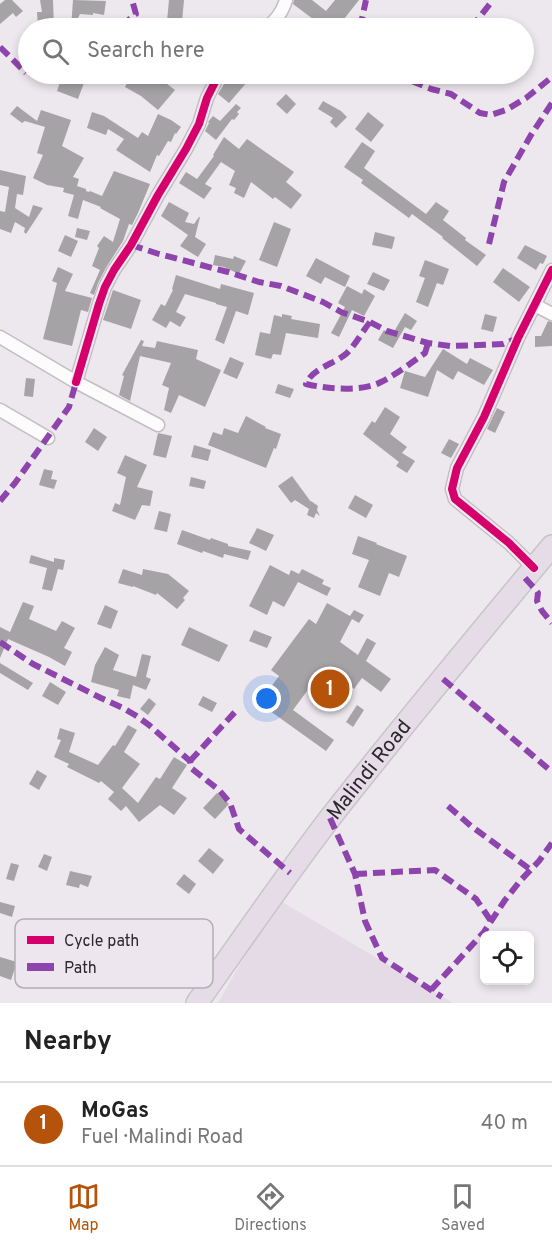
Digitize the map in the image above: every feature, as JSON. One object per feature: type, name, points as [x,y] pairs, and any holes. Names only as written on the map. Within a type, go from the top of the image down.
[{"type":"highway","name":"Malindi Road","points":[[213,980],[330,818],[552,546]]},
{"type":"highway","name":"Malindi Road","points":[[197,1003],[207,988]]},
{"type":"street","points":[[277,18],[286,0]]},
{"type":"street","points":[[76,382],[105,287],[186,149],[199,124],[214,84]]},
{"type":"street","points":[[534,568],[509,543],[454,499],[452,489],[457,468],[484,417],[518,338],[552,270]]},
{"type":"street","points":[[535,305],[552,314]]},
{"type":"street","points":[[0,337],[76,382],[158,425]]},
{"type":"street","points":[[0,410],[48,438]]},
{"type":"shaded area","points":[[277,899],[453,1003],[218,1003]]},
{"type":"building","points":[[5,0],[12,0],[23,11],[16,17],[13,13],[0,24],[0,4]]},
{"type":"building","points":[[40,0],[53,0],[54,18],[37,18],[37,12],[42,12]]},
{"type":"building","points":[[73,0],[106,1],[104,15],[80,14],[78,18],[72,18]]},
{"type":"building","points":[[169,0],[184,0],[182,18],[167,18]]},
{"type":"building","points":[[294,0],[312,0],[326,11],[335,0],[359,0],[345,18],[312,18],[293,4]]},
{"type":"building","points":[[59,84],[84,84],[78,99],[57,91]]},
{"type":"building","points":[[127,84],[167,84],[175,90],[158,110],[125,87]]},
{"type":"building","points":[[224,84],[245,84],[229,103],[218,94]]},
{"type":"building","points":[[286,94],[296,104],[287,114],[276,104]]},
{"type":"building","points":[[323,101],[347,117],[336,128],[330,122],[333,118],[318,109]]},
{"type":"building","points":[[236,104],[241,108],[237,112],[239,114],[234,120],[232,119],[216,140],[205,131],[208,122],[213,116],[220,121]]},
{"type":"building","points":[[17,106],[37,121],[41,110],[71,120],[62,146],[84,158],[73,177],[79,179],[77,186],[102,196],[114,171],[150,184],[132,225],[129,224],[123,241],[107,266],[94,295],[90,293],[100,270],[92,266],[99,248],[97,246],[104,236],[113,242],[120,219],[101,207],[83,200],[78,219],[68,216],[74,195],[63,192],[64,188],[47,185],[33,178],[43,155],[37,153],[45,127],[25,121],[22,123],[10,114]]},
{"type":"building","points":[[92,112],[104,116],[138,138],[142,132],[148,136],[158,114],[181,127],[171,142],[168,141],[159,156],[157,155],[150,172],[116,150],[124,139],[108,129],[106,135],[87,128]]},
{"type":"building","points":[[368,112],[384,125],[371,142],[355,129]]},
{"type":"building","points":[[224,137],[239,149],[247,139],[294,172],[286,182],[302,195],[291,209],[251,182],[244,198],[234,193],[236,188],[229,185],[235,171],[221,162],[205,184],[212,188],[204,199],[179,183],[186,172],[197,179],[214,156]]},
{"type":"building","points":[[362,142],[375,151],[364,168],[426,214],[436,202],[449,211],[443,220],[486,255],[477,266],[443,237],[412,214],[409,218],[361,183],[363,180],[344,167]]},
{"type":"building","points":[[0,170],[26,176],[23,195],[17,194],[15,208],[29,217],[33,205],[43,208],[26,234],[25,228],[15,222],[11,233],[0,229],[0,211],[5,212],[9,187],[0,185]]},
{"type":"building","points":[[169,202],[189,213],[185,222],[194,224],[200,217],[195,237],[206,244],[198,257],[180,246],[188,235],[161,216]]},
{"type":"building","points":[[274,222],[291,229],[277,267],[259,260]]},
{"type":"building","points":[[77,228],[90,231],[87,240],[75,237]]},
{"type":"building","points":[[375,232],[395,237],[392,249],[372,245]]},
{"type":"building","points":[[65,235],[78,241],[71,257],[58,251]]},
{"type":"building","points":[[525,245],[547,256],[536,270],[517,258]]},
{"type":"building","points":[[215,255],[233,259],[234,256],[246,261],[239,274],[213,265]]},
{"type":"building","points":[[316,258],[350,276],[345,287],[325,277],[321,284],[306,276]]},
{"type":"building","points":[[425,260],[449,269],[443,285],[437,283],[428,307],[416,302],[425,278],[419,276]]},
{"type":"building","points":[[58,267],[73,274],[65,291],[92,298],[88,312],[81,310],[72,346],[43,339],[57,283],[52,281]]},
{"type":"building","points":[[503,268],[530,287],[519,302],[493,282]]},
{"type":"building","points":[[373,272],[390,280],[384,291],[367,284]]},
{"type":"building","points":[[176,275],[220,289],[221,284],[254,293],[248,315],[236,311],[224,344],[215,340],[227,307],[216,303],[185,294],[176,312],[186,317],[180,327],[170,321],[166,328],[152,320],[161,304],[165,306],[173,290]]},
{"type":"building","points":[[347,286],[362,294],[364,289],[375,296],[364,316],[352,310],[339,337],[331,333],[345,307],[338,303]]},
{"type":"building","points":[[113,290],[141,300],[131,329],[103,320]]},
{"type":"building","points":[[405,313],[417,321],[411,330],[405,327],[393,348],[378,340],[384,330],[392,335]]},
{"type":"building","points":[[282,314],[292,316],[291,319],[320,324],[318,338],[286,333],[281,355],[273,354],[271,359],[255,355],[260,332],[270,334],[274,315],[282,317]]},
{"type":"building","points":[[485,314],[497,317],[493,332],[481,329]]},
{"type":"building","points":[[548,321],[552,322],[552,346],[535,347],[535,336],[541,336]]},
{"type":"building","points":[[141,340],[144,341],[142,346],[155,348],[157,341],[198,350],[196,359],[221,370],[205,407],[179,395],[171,413],[164,410],[169,388],[162,385],[171,363],[140,356],[130,401],[119,395],[124,376],[122,375]]},
{"type":"building","points":[[443,349],[467,364],[470,358],[493,370],[484,385],[458,371],[453,380],[437,370],[428,397],[400,388],[405,371],[425,377]]},
{"type":"building","points":[[230,357],[244,363],[237,379],[223,373]]},
{"type":"building","points":[[26,378],[35,379],[33,397],[24,396]]},
{"type":"building","points":[[278,384],[294,389],[290,398],[275,393]]},
{"type":"building","points":[[385,407],[400,417],[390,434],[407,447],[402,453],[415,461],[407,473],[396,466],[399,462],[363,434],[372,421],[375,423]]},
{"type":"building","points":[[497,408],[505,412],[495,433],[487,429]]},
{"type":"building","points":[[246,416],[265,428],[281,434],[266,468],[208,445],[213,432],[222,435],[224,428],[238,433]]},
{"type":"building","points":[[94,428],[107,437],[98,451],[85,442]]},
{"type":"building","points":[[158,433],[172,436],[166,458],[153,455]]},
{"type":"building","points":[[449,439],[459,444],[451,458],[441,453]]},
{"type":"building","points":[[194,445],[211,450],[208,461],[191,457]]},
{"type":"building","points":[[125,455],[147,465],[137,487],[153,491],[150,506],[142,505],[135,520],[112,511],[115,503],[120,505],[126,477],[117,473]]},
{"type":"building","points":[[44,469],[53,471],[51,479],[57,480],[54,489],[39,485]]},
{"type":"building","points":[[292,476],[311,502],[318,506],[320,516],[316,513],[314,518],[307,515],[309,509],[295,500],[291,503],[278,486]]},
{"type":"building","points":[[191,477],[206,481],[204,489],[189,486]]},
{"type":"building","points":[[355,495],[373,505],[366,518],[348,508]]},
{"type":"building","points":[[159,511],[171,514],[167,532],[154,529]]},
{"type":"building","points":[[257,528],[274,535],[266,551],[249,543]]},
{"type":"building","points":[[182,530],[210,540],[211,538],[228,544],[228,546],[251,551],[248,560],[224,554],[223,558],[177,544]]},
{"type":"building","points":[[358,536],[407,556],[399,577],[389,573],[380,596],[358,587],[369,560],[352,554]]},
{"type":"building","points":[[31,555],[54,562],[54,558],[65,560],[63,570],[58,569],[52,591],[42,589],[47,568],[29,563]]},
{"type":"building","points":[[270,565],[289,575],[291,570],[299,574],[302,569],[324,580],[322,584],[331,588],[327,596],[298,582],[284,607],[273,601],[267,615],[249,606]]},
{"type":"building","points":[[123,569],[142,575],[143,569],[168,574],[189,591],[177,609],[157,593],[156,595],[118,583]]},
{"type":"building","points":[[23,602],[34,606],[29,619],[56,631],[62,621],[75,628],[64,648],[72,652],[65,666],[8,639],[0,658],[0,627],[10,632]]},
{"type":"building","points":[[327,603],[350,616],[354,610],[364,615],[359,623],[352,619],[340,642],[358,655],[367,638],[376,643],[366,661],[391,679],[381,692],[362,678],[354,689],[324,668],[293,710],[334,740],[326,751],[259,703],[279,676],[271,670],[309,619],[316,624]]},
{"type":"building","points":[[105,605],[118,611],[111,629],[97,624]]},
{"type":"building","points":[[189,627],[228,645],[219,662],[181,645]]},
{"type":"building","points":[[254,630],[272,637],[267,648],[249,641]]},
{"type":"building","points":[[105,647],[119,655],[113,670],[136,677],[142,654],[151,656],[146,677],[151,679],[146,690],[133,685],[130,699],[117,696],[119,690],[91,682],[95,665]]},
{"type":"building","points":[[0,663],[33,683],[28,690],[0,673]]},
{"type":"building","points":[[50,682],[66,692],[58,705],[42,696]]},
{"type":"building","points":[[203,696],[217,703],[212,712],[198,705]]},
{"type":"building","points":[[149,698],[156,704],[148,715],[140,709]]},
{"type":"building","points":[[357,705],[364,710],[353,727],[346,722]]},
{"type":"building","points":[[128,725],[137,730],[124,752],[140,764],[122,788],[138,803],[156,777],[160,779],[174,757],[187,765],[172,788],[187,798],[174,815],[160,805],[139,822],[126,806],[121,811],[108,799],[114,792],[101,781],[99,783],[67,767],[69,764],[54,757],[61,740],[57,739],[60,728],[75,733],[69,752],[98,765],[113,745],[115,746]]},
{"type":"building","points":[[37,770],[47,776],[39,790],[29,784]]},
{"type":"building","points":[[217,793],[229,804],[215,819],[203,808]]},
{"type":"building","points":[[209,848],[224,860],[213,874],[198,861]]},
{"type":"building","points":[[44,854],[52,857],[47,871],[38,867]]},
{"type":"building","points":[[11,863],[19,865],[14,881],[6,879]]},
{"type":"building","points":[[70,871],[92,876],[88,887],[80,884],[79,888],[66,885]]},
{"type":"building","points":[[184,874],[196,884],[189,894],[176,884]]},
{"type":"building","points":[[0,902],[15,906],[12,917],[0,913]]},
{"type":"building","points":[[0,957],[15,961],[11,980],[0,976]]},
{"type":"marked path","points":[[131,18],[136,14],[132,0]]},
{"type":"marked path","points":[[362,18],[366,0]]},
{"type":"marked path","points":[[479,18],[493,0]]},
{"type":"marked path","points":[[0,47],[18,65]]},
{"type":"marked path","points":[[419,84],[451,94],[480,113],[491,115],[506,110],[526,98],[552,77]]},
{"type":"marked path","points":[[489,244],[504,182],[552,103]]},
{"type":"marked path","points":[[131,245],[259,282],[281,286],[387,331],[428,343],[450,346],[503,344],[518,338]]},
{"type":"marked path","points":[[370,322],[347,353],[318,370],[306,384],[344,389],[373,385],[393,376],[425,353],[428,343]]},
{"type":"marked path","points":[[0,501],[69,407],[76,382]]},
{"type":"marked path","points":[[525,578],[538,593],[537,601],[552,623]]},
{"type":"marked path","points":[[0,642],[33,664],[123,708],[149,725],[190,761],[191,768],[219,790],[230,803],[239,829],[290,873]]},
{"type":"marked path","points":[[443,679],[552,772]]},
{"type":"marked path","points":[[190,761],[235,712]]},
{"type":"marked path","points":[[448,806],[531,870]]},
{"type":"marked path","points":[[330,818],[355,874],[365,921],[382,958],[442,997]]},
{"type":"marked path","points":[[431,990],[484,932],[505,900],[552,843]]},
{"type":"marked path","points":[[355,874],[435,870],[476,899],[491,921]]},
{"type":"cycle path","points":[[76,382],[105,287],[186,149],[199,124],[214,84]]},
{"type":"cycle path","points":[[534,568],[509,543],[455,499],[452,489],[457,468],[484,417],[518,338],[552,270]]},
{"type":"place","name":"MoGas","points":[[330,689]]}]
